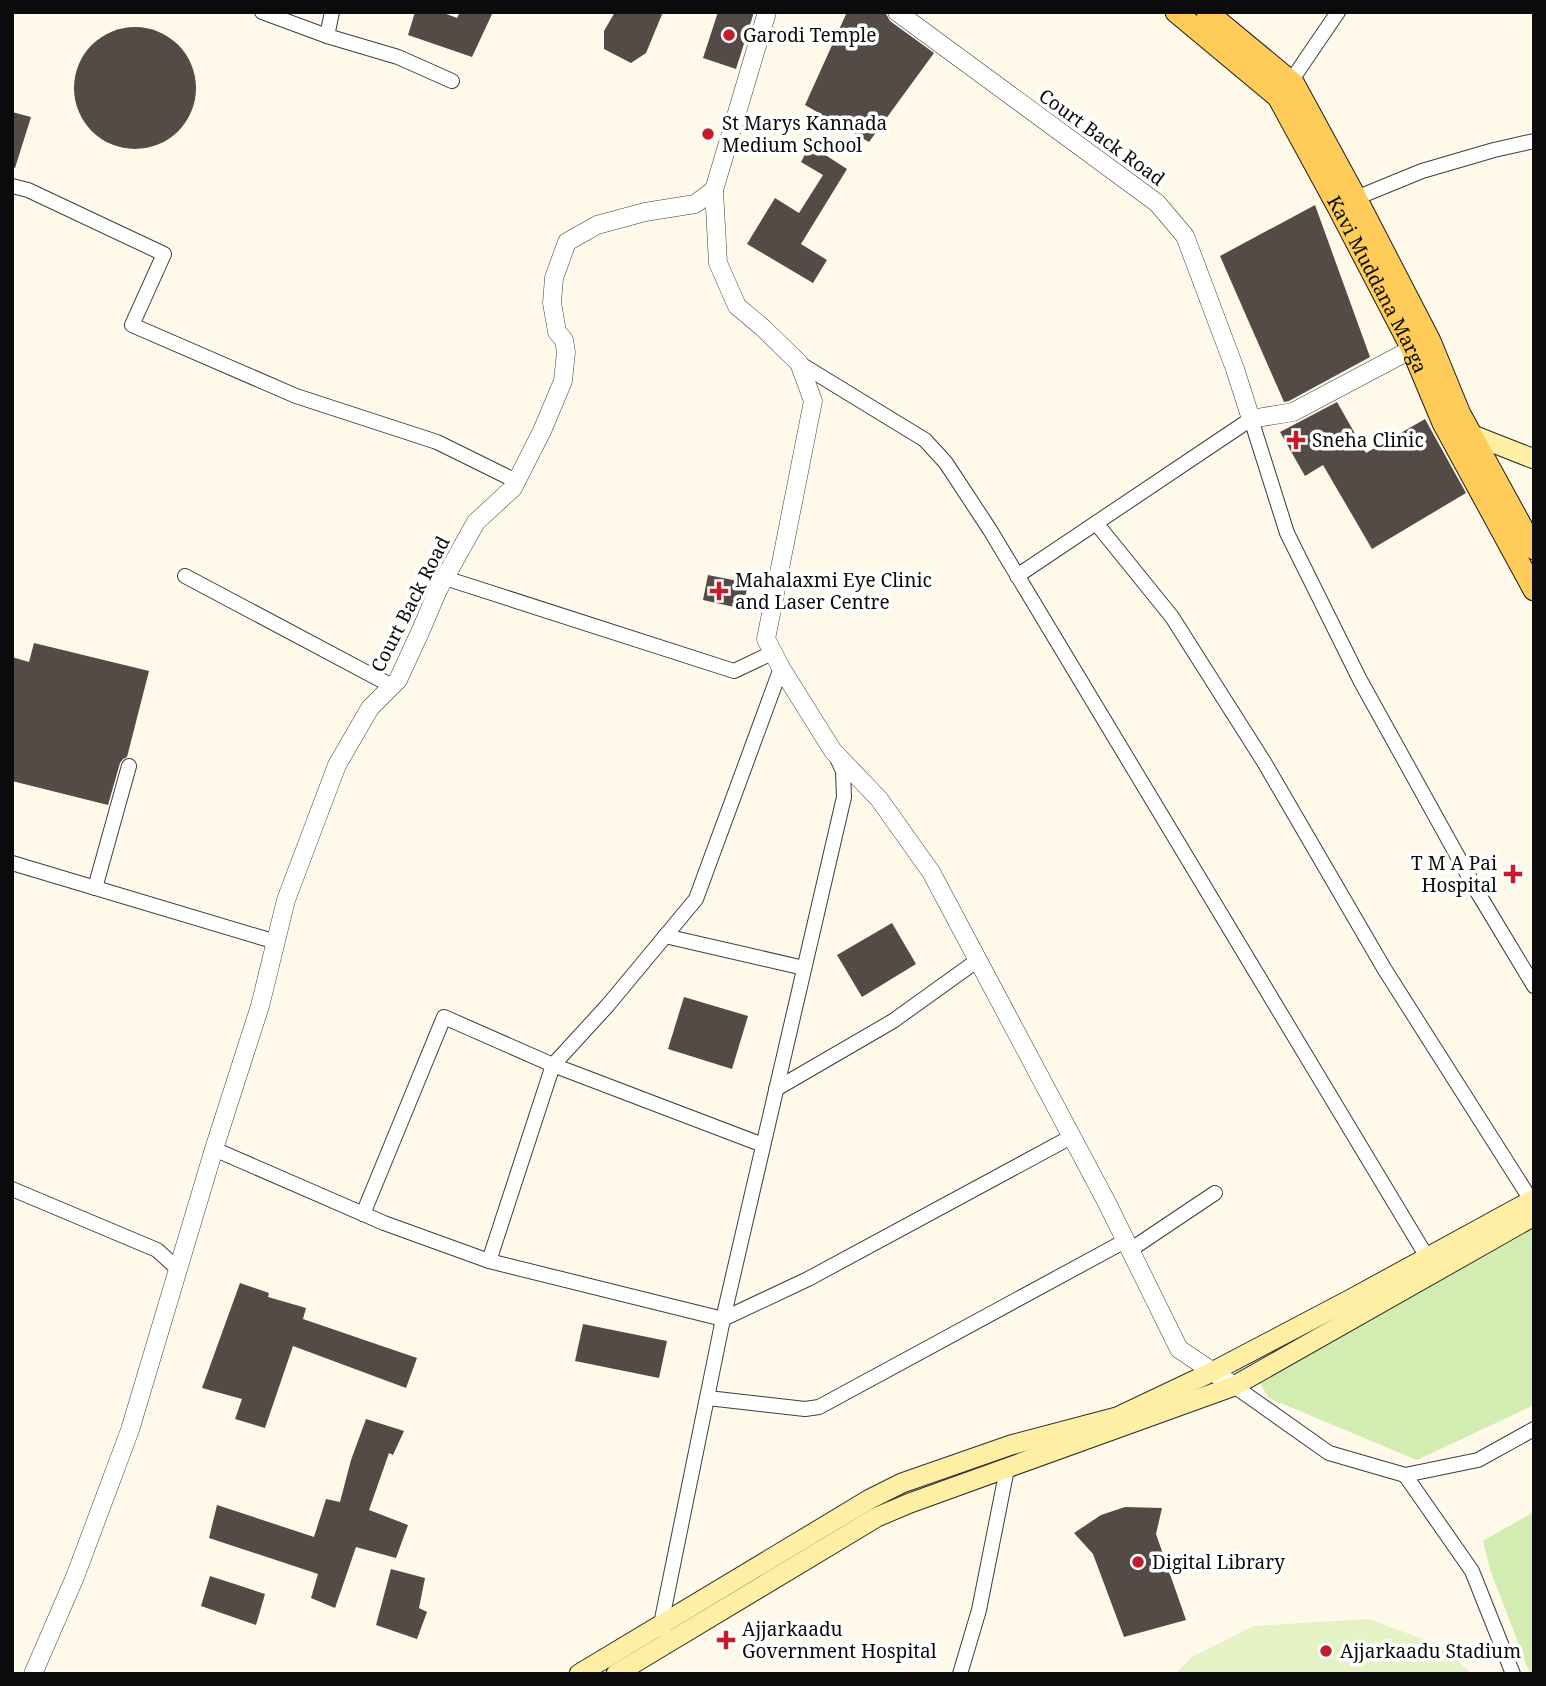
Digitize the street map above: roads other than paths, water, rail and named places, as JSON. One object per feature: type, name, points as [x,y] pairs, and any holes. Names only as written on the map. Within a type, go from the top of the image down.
[{"type":"main road","name":"Kavi Muddana Marga","points":[[1176,12],[1278,97],[1412,349],[1443,423],[1534,590]]},
{"type":"main road","points":[[1207,12],[1294,84],[1430,341],[1460,414],[1534,549]]},
{"type":"main road","points":[[1443,423],[1534,459]]},
{"type":"main road","points":[[579,1674],[870,1499],[902,1483],[1011,1445],[1117,1417],[1214,1371],[1427,1257],[1533,1205]]},
{"type":"main road","points":[[616,1674],[877,1517],[1234,1386],[1533,1205]]},
{"type":"street","points":[[262,12],[327,36],[398,57],[452,81]]},
{"type":"street","points":[[327,36],[332,12]]},
{"type":"street","points":[[766,12],[714,190],[718,263],[737,306],[799,363],[925,440],[946,463],[990,530],[1180,843],[1427,1257]]},
{"type":"street","name":"Court Back Road","points":[[897,12],[1157,203],[1185,236],[1251,419]]},
{"type":"street","points":[[1291,81],[1338,12]]},
{"type":"street","points":[[1356,198],[1422,171],[1534,141]]},
{"type":"street","points":[[12,186],[28,190],[164,254],[132,325],[296,396],[437,442],[516,481]]},
{"type":"street","name":"Court Back Road","points":[[33,1674],[75,1577],[128,1437],[214,1149],[260,1006],[286,900],[337,765],[370,708],[398,680],[445,578],[476,522],[513,488],[564,381],[566,352],[564,340],[557,332],[552,303],[554,278],[567,242],[597,225],[645,212],[695,204],[714,190]]},
{"type":"street","points":[[1017,576],[1251,419],[1293,412],[1412,349]]},
{"type":"street","points":[[668,1643],[662,1624],[723,1319],[844,797],[843,771],[776,661],[766,639],[813,401],[799,363]]},
{"type":"street","points":[[1251,419],[1287,533],[1311,582],[1360,680],[1478,893],[1534,986]]},
{"type":"street","points":[[1096,523],[1172,617],[1264,762],[1385,970],[1533,1205]]},
{"type":"street","points":[[185,576],[392,686]]},
{"type":"street","points":[[445,578],[734,671],[776,661]]},
{"type":"street","points":[[489,1261],[553,1065],[608,1005],[696,899],[776,661]]},
{"type":"street","points":[[833,751],[879,799],[931,872],[1128,1245],[1179,1349],[1329,1453],[1405,1475],[1478,1461],[1534,1429]]},
{"type":"street","points":[[95,888],[129,766]]},
{"type":"street","points":[[12,863],[276,942]]},
{"type":"street","points":[[665,936],[804,968]]},
{"type":"street","points":[[776,1089],[893,1021],[978,960]]},
{"type":"street","points":[[363,1214],[444,1017],[553,1065],[763,1145]]},
{"type":"street","points":[[214,1149],[384,1223],[489,1261],[723,1319],[808,1279],[1071,1137]]},
{"type":"street","points":[[12,1189],[158,1250],[179,1270]]},
{"type":"street","points":[[708,1398],[805,1409],[819,1407],[1128,1245],[1215,1193]]},
{"type":"street","points":[[960,1674],[979,1609],[1007,1469]]},
{"type":"street","points":[[1405,1475],[1472,1571],[1513,1674]]},
{"type":"place","name":"Garodi Temple","points":[[729,35]]},
{"type":"place","name":"St Marys Kannada Medium School","points":[[708,134]]},
{"type":"place","name":"Sneha Clinic","points":[[1296,440]]},
{"type":"place","name":"Mahalaxmi Eye Clinic and Laser Centre","points":[[719,591]]},
{"type":"place","name":"T M A Pai Hospital","points":[[1513,874]]},
{"type":"place","name":"Digital Library","points":[[1138,1562]]},
{"type":"place","name":"Ajjarkaadu Government Hospital","points":[[726,1640]]},
{"type":"place","name":"Ajjarkaadu Stadium","points":[[1326,1651]]}]
